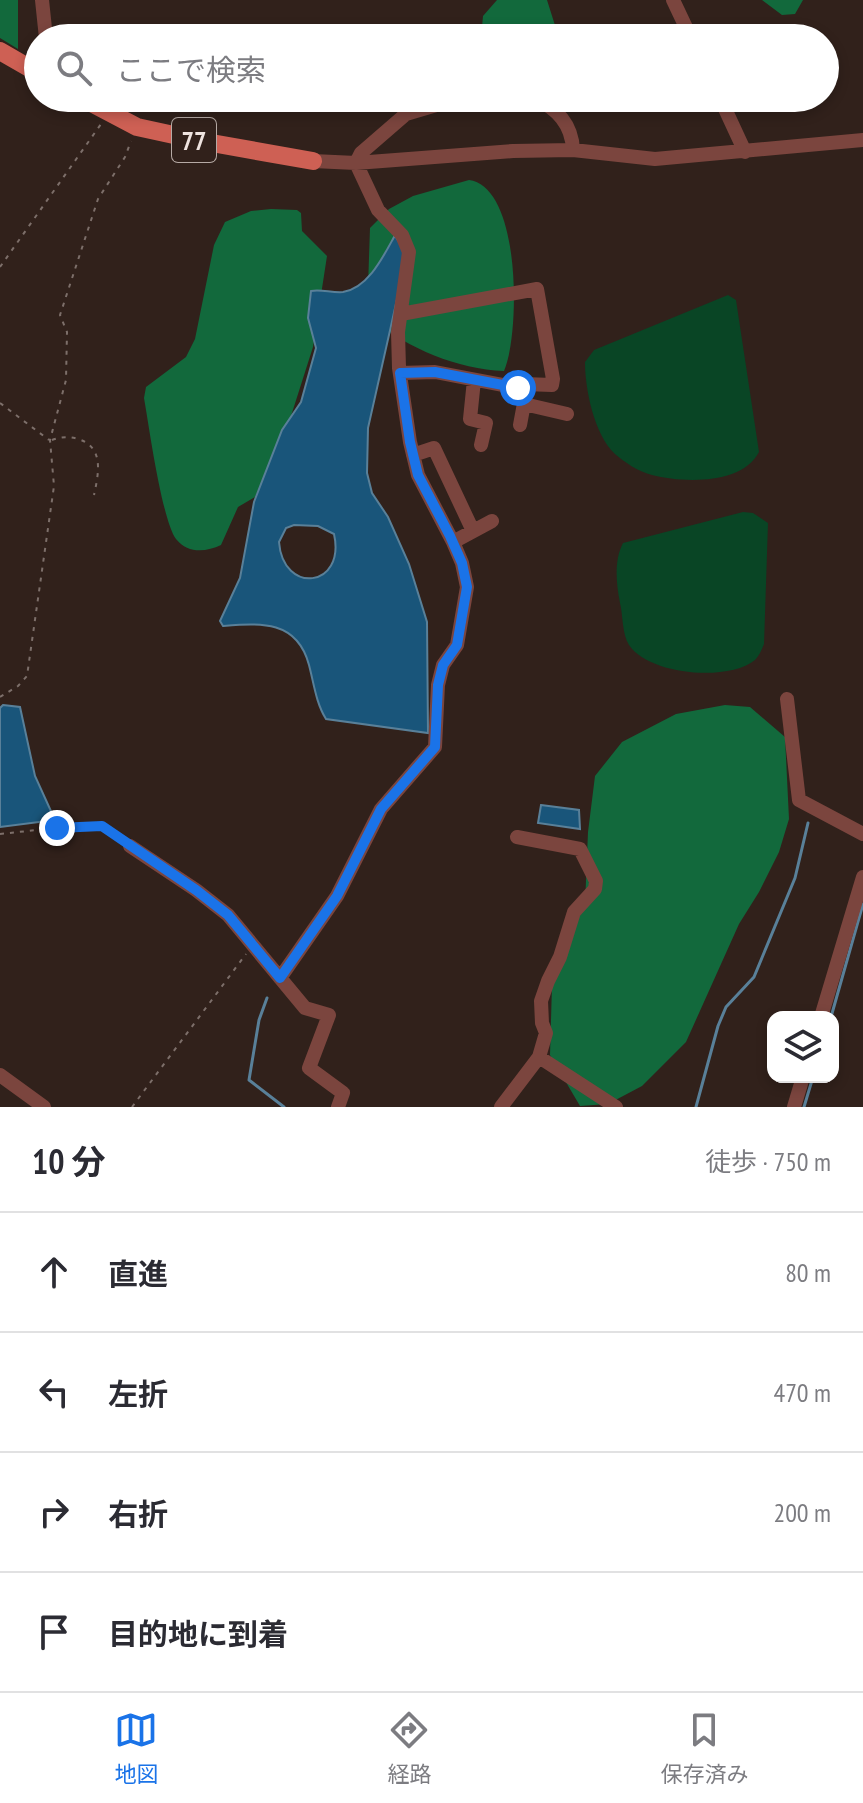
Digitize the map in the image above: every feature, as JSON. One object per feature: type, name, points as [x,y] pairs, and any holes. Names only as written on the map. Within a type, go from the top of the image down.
[{"type":"main road","points":[[0,51],[24,62]]},
{"type":"main road","name":"77","points":[[109,113],[137,127],[313,161]]},
{"type":"street","points":[[42,0],[45,24]]},
{"type":"street","points":[[673,0],[684,24]]},
{"type":"street","points":[[356,163],[361,153],[406,114],[413,112]]},
{"type":"street","points":[[558,112],[572,141],[573,150]]},
{"type":"street","points":[[726,112],[745,152]]},
{"type":"street","points":[[313,161],[356,163],[513,151],[573,150],[655,159],[863,140]]},
{"type":"street","points":[[280,978],[337,896],[381,809],[435,747],[438,685],[443,665],[457,645],[467,587],[462,563],[418,475],[413,455],[400,373],[398,332],[409,252],[407,242],[378,210],[356,163]]},
{"type":"street","points":[[400,373],[435,372],[518,388],[524,384],[552,385],[537,289],[401,314]]},
{"type":"street","points":[[474,380],[470,419],[486,423],[481,445]]},
{"type":"street","points":[[518,388],[525,398],[520,425]]},
{"type":"street","points":[[524,404],[567,414]]},
{"type":"street","points":[[413,455],[434,448],[473,531]]},
{"type":"street","points":[[453,542],[492,521]]},
{"type":"street","points":[[787,699],[799,800],[863,834]]},
{"type":"street","points":[[501,1107],[539,1057],[546,1033],[542,1023],[541,1001],[560,957],[574,912],[595,889],[596,881],[580,849],[517,837]]},
{"type":"street","points":[[130,846],[228,915],[305,1008],[329,1015],[309,1068],[343,1093],[338,1107]]},
{"type":"street","points":[[823,1011],[863,877]]},
{"type":"street","points":[[539,1057],[616,1107]]},
{"type":"street","points":[[0,1075],[44,1107]]},
{"type":"street","points":[[794,1107],[801,1083]]},
{"type":"path","points":[[0,267],[109,113]]},
{"type":"path","points":[[0,697],[27,676],[54,486],[50,440],[66,380],[67,332],[60,315],[98,199],[125,157],[137,127]]},
{"type":"path","points":[[0,403],[50,440]]},
{"type":"path","points":[[50,440],[74,437],[89,444],[96,452],[98,463],[94,495]]},
{"type":"path","points":[[0,834],[82,825],[102,826],[130,846]]},
{"type":"path","points":[[132,1107],[253,945]]},
{"type":"green space","points":[[0,0],[18,0],[18,49],[0,38]]},
{"type":"green space","points":[[497,0],[547,0],[555,24],[482,24],[483,16]]},
{"type":"green space","points":[[762,0],[803,0],[795,14],[782,15]]},
{"type":"green space","points":[[469,180],[486,189],[499,208],[508,234],[514,297],[513,327],[504,371],[469,366],[434,356],[402,340],[372,319],[368,287],[370,228],[389,209],[413,196]]},
{"type":"green space","points":[[297,210],[301,213],[302,231],[327,256],[313,347],[291,416],[255,497],[238,507],[221,545],[203,550],[192,549],[176,539],[166,513],[144,398],[146,387],[186,357],[195,339],[214,245],[225,222],[251,211]]},
{"type":"green space","points":[[728,295],[736,300],[759,452],[751,463],[739,471],[711,479],[665,478],[647,474],[615,454],[601,435],[589,398],[585,362],[594,350]]},
{"type":"green space","points":[[743,512],[753,513],[768,523],[764,644],[758,657],[743,667],[709,673],[671,669],[639,655],[627,641],[619,595],[617,564],[623,543]]},
{"type":"green space","points":[[725,705],[750,707],[785,737],[789,819],[779,852],[739,924],[686,1042],[642,1086],[608,1104],[580,1106],[550,1055],[552,985],[558,959],[585,905],[588,832],[595,776],[622,742],[676,714]]},
{"type":"water","points":[[394,237],[405,252],[368,428],[367,473],[372,493],[388,517],[409,564],[427,622],[428,733],[326,719],[309,665],[296,640],[287,632],[264,625],[223,626],[220,621],[240,578],[254,502],[282,430],[301,402],[316,348],[308,318],[311,291],[343,292],[360,285],[374,270]],"holes":[[[294,525],[318,526],[334,534],[335,552],[331,565],[323,574],[312,578],[301,577],[291,571],[283,559],[279,542],[286,528]]]},
{"type":"water","points":[[3,705],[20,707],[35,776],[55,820],[0,827],[0,708]]},
{"type":"water","points":[[541,805],[579,810],[580,829],[538,823]]},
{"type":"waterway","points":[[696,1107],[718,1026],[726,1007],[754,977],[795,878],[808,823]]},
{"type":"waterway","points":[[833,1011],[863,904]]},
{"type":"waterway","points":[[267,998],[259,1020],[249,1080],[284,1107]]},
{"type":"waterway","points":[[804,1107],[811,1083]]},
{"type":"route","points":[[57,828],[102,826],[228,915],[280,978],[337,896],[381,809],[435,747],[438,685],[443,665],[457,645],[467,587],[462,563],[418,475],[400,373],[435,372],[518,388]]}]
